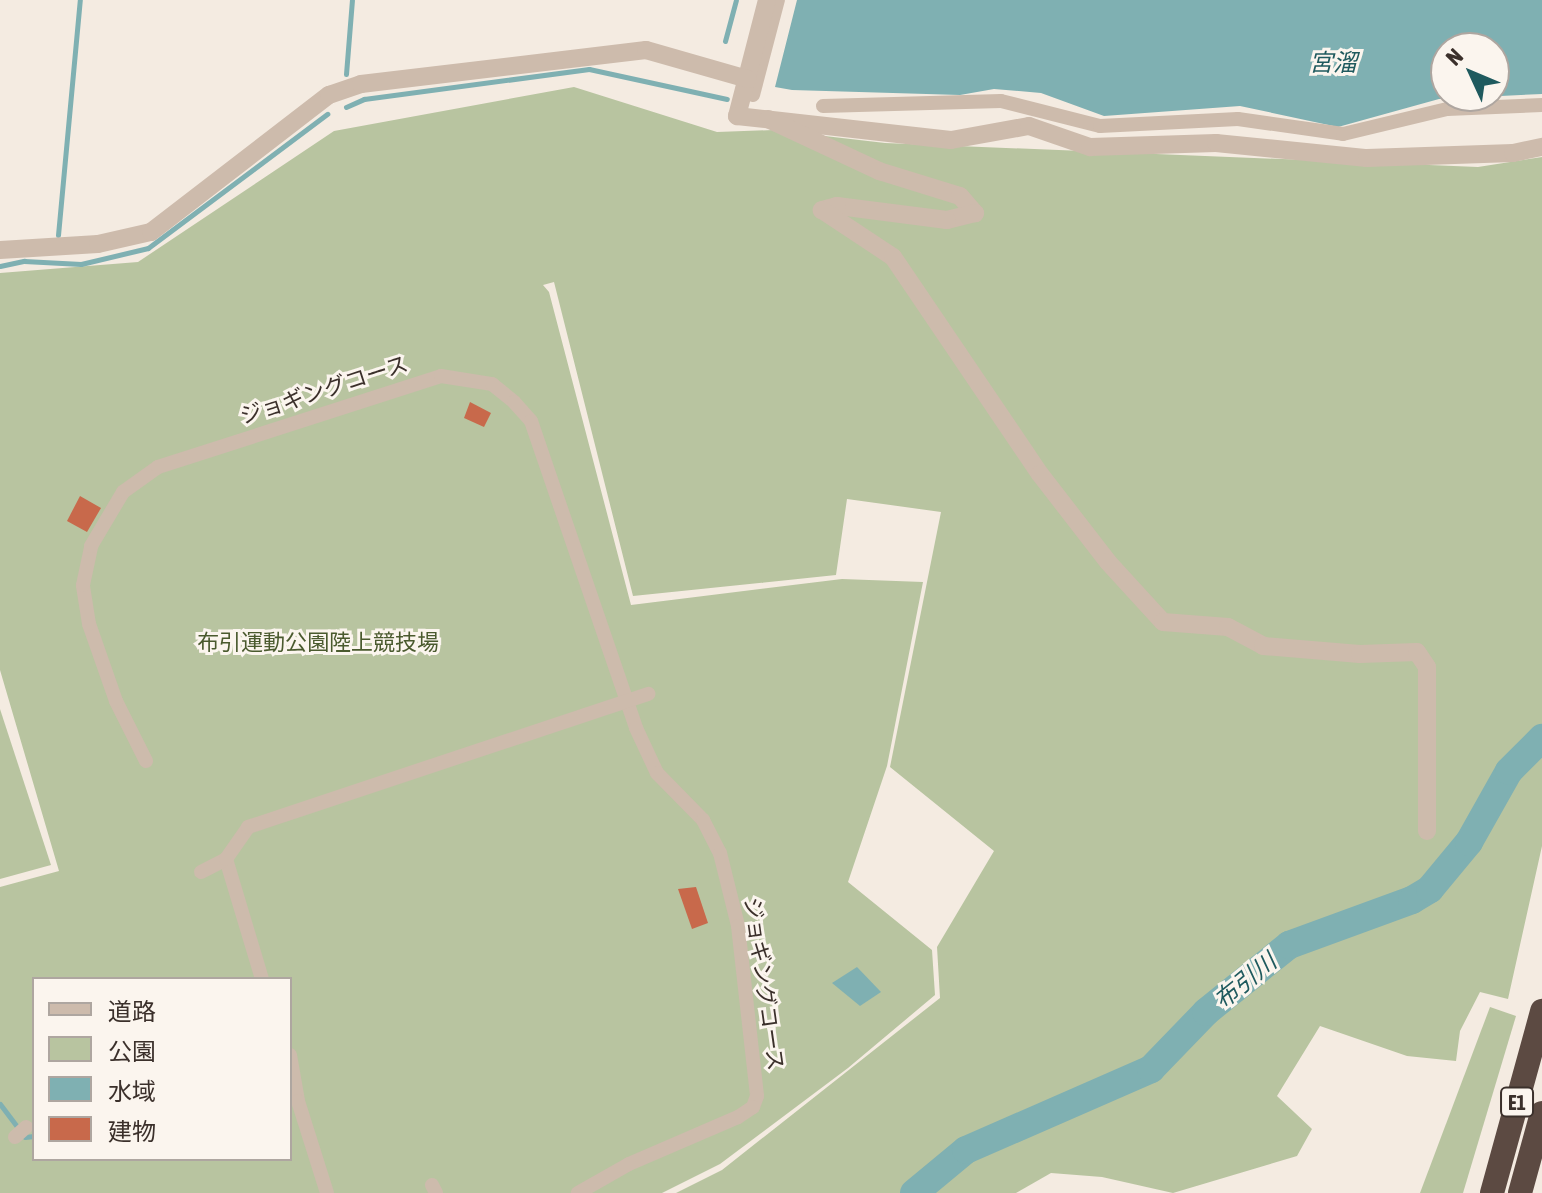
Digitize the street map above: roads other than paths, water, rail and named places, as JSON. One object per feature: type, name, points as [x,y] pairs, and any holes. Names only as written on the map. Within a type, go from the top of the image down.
[{"type":"highway","name":"E1","points":[[1492,1193],[1542,1011]]},
{"type":"highway","name":"E1","points":[[1520,1193],[1542,1113]]},
{"type":"street","points":[[751,87],[767,0]]},
{"type":"street","points":[[778,0],[751,87],[737,116],[951,140],[1029,126],[1090,147],[1216,143],[1367,158],[1513,153],[1542,147]]},
{"type":"street","points":[[0,250],[98,244],[151,232],[329,95],[361,84],[646,50],[751,87]]},
{"type":"street","points":[[823,106],[1001,101],[1100,126],[1238,119],[1343,134],[1447,109],[1542,105]]},
{"type":"street","points":[[768,119],[879,171],[960,196],[975,213],[947,220],[837,206],[822,210],[893,257],[1040,474],[1116,572],[1163,622],[1228,627],[1263,646],[1360,654],[1417,652],[1427,667],[1427,831]]},
{"type":"street","name":"ジョギングコース","points":[[146,761],[116,701],[89,624],[83,585],[91,546],[106,513],[123,492],[158,467],[441,376],[492,384],[531,421],[627,700],[657,773],[703,820],[720,853],[738,926],[757,1096],[753,1107],[738,1117],[629,1164],[578,1193]]},
{"type":"street","points":[[201,872],[226,859],[248,827],[648,694]]},
{"type":"street","points":[[226,859],[261,977]]},
{"type":"street","points":[[292,1066],[298,1101],[327,1193]]},
{"type":"water","name":"宮溜","points":[[797,0],[1542,0],[1542,94],[1510,96],[1510,32],[1430,32],[1430,101],[1338,127],[1240,106],[1104,116],[1041,93],[994,89],[960,95],[775,87]]},
{"type":"water","points":[[857,967],[881,992],[860,1006],[832,983]]},
{"type":"waterway","points":[[58,235],[80,0]]},
{"type":"waterway","points":[[346,74],[352,0]]},
{"type":"waterway","points":[[725,41],[736,0]]},
{"type":"waterway","points":[[346,107],[364,99],[589,69],[727,99]]},
{"type":"waterway","points":[[0,266],[24,261],[81,264],[148,248],[327,114]]},
{"type":"waterway","name":"布引川","points":[[914,1193],[966,1150],[1151,1069],[1206,1012],[1289,945],[1412,900],[1430,889],[1469,842],[1509,771],[1542,738]]},
{"type":"waterway","points":[[0,1104],[25,1137],[32,1136]]},
{"type":"park label","name":"布引運動公園陸上競技場","points":[[318,643]]}]
